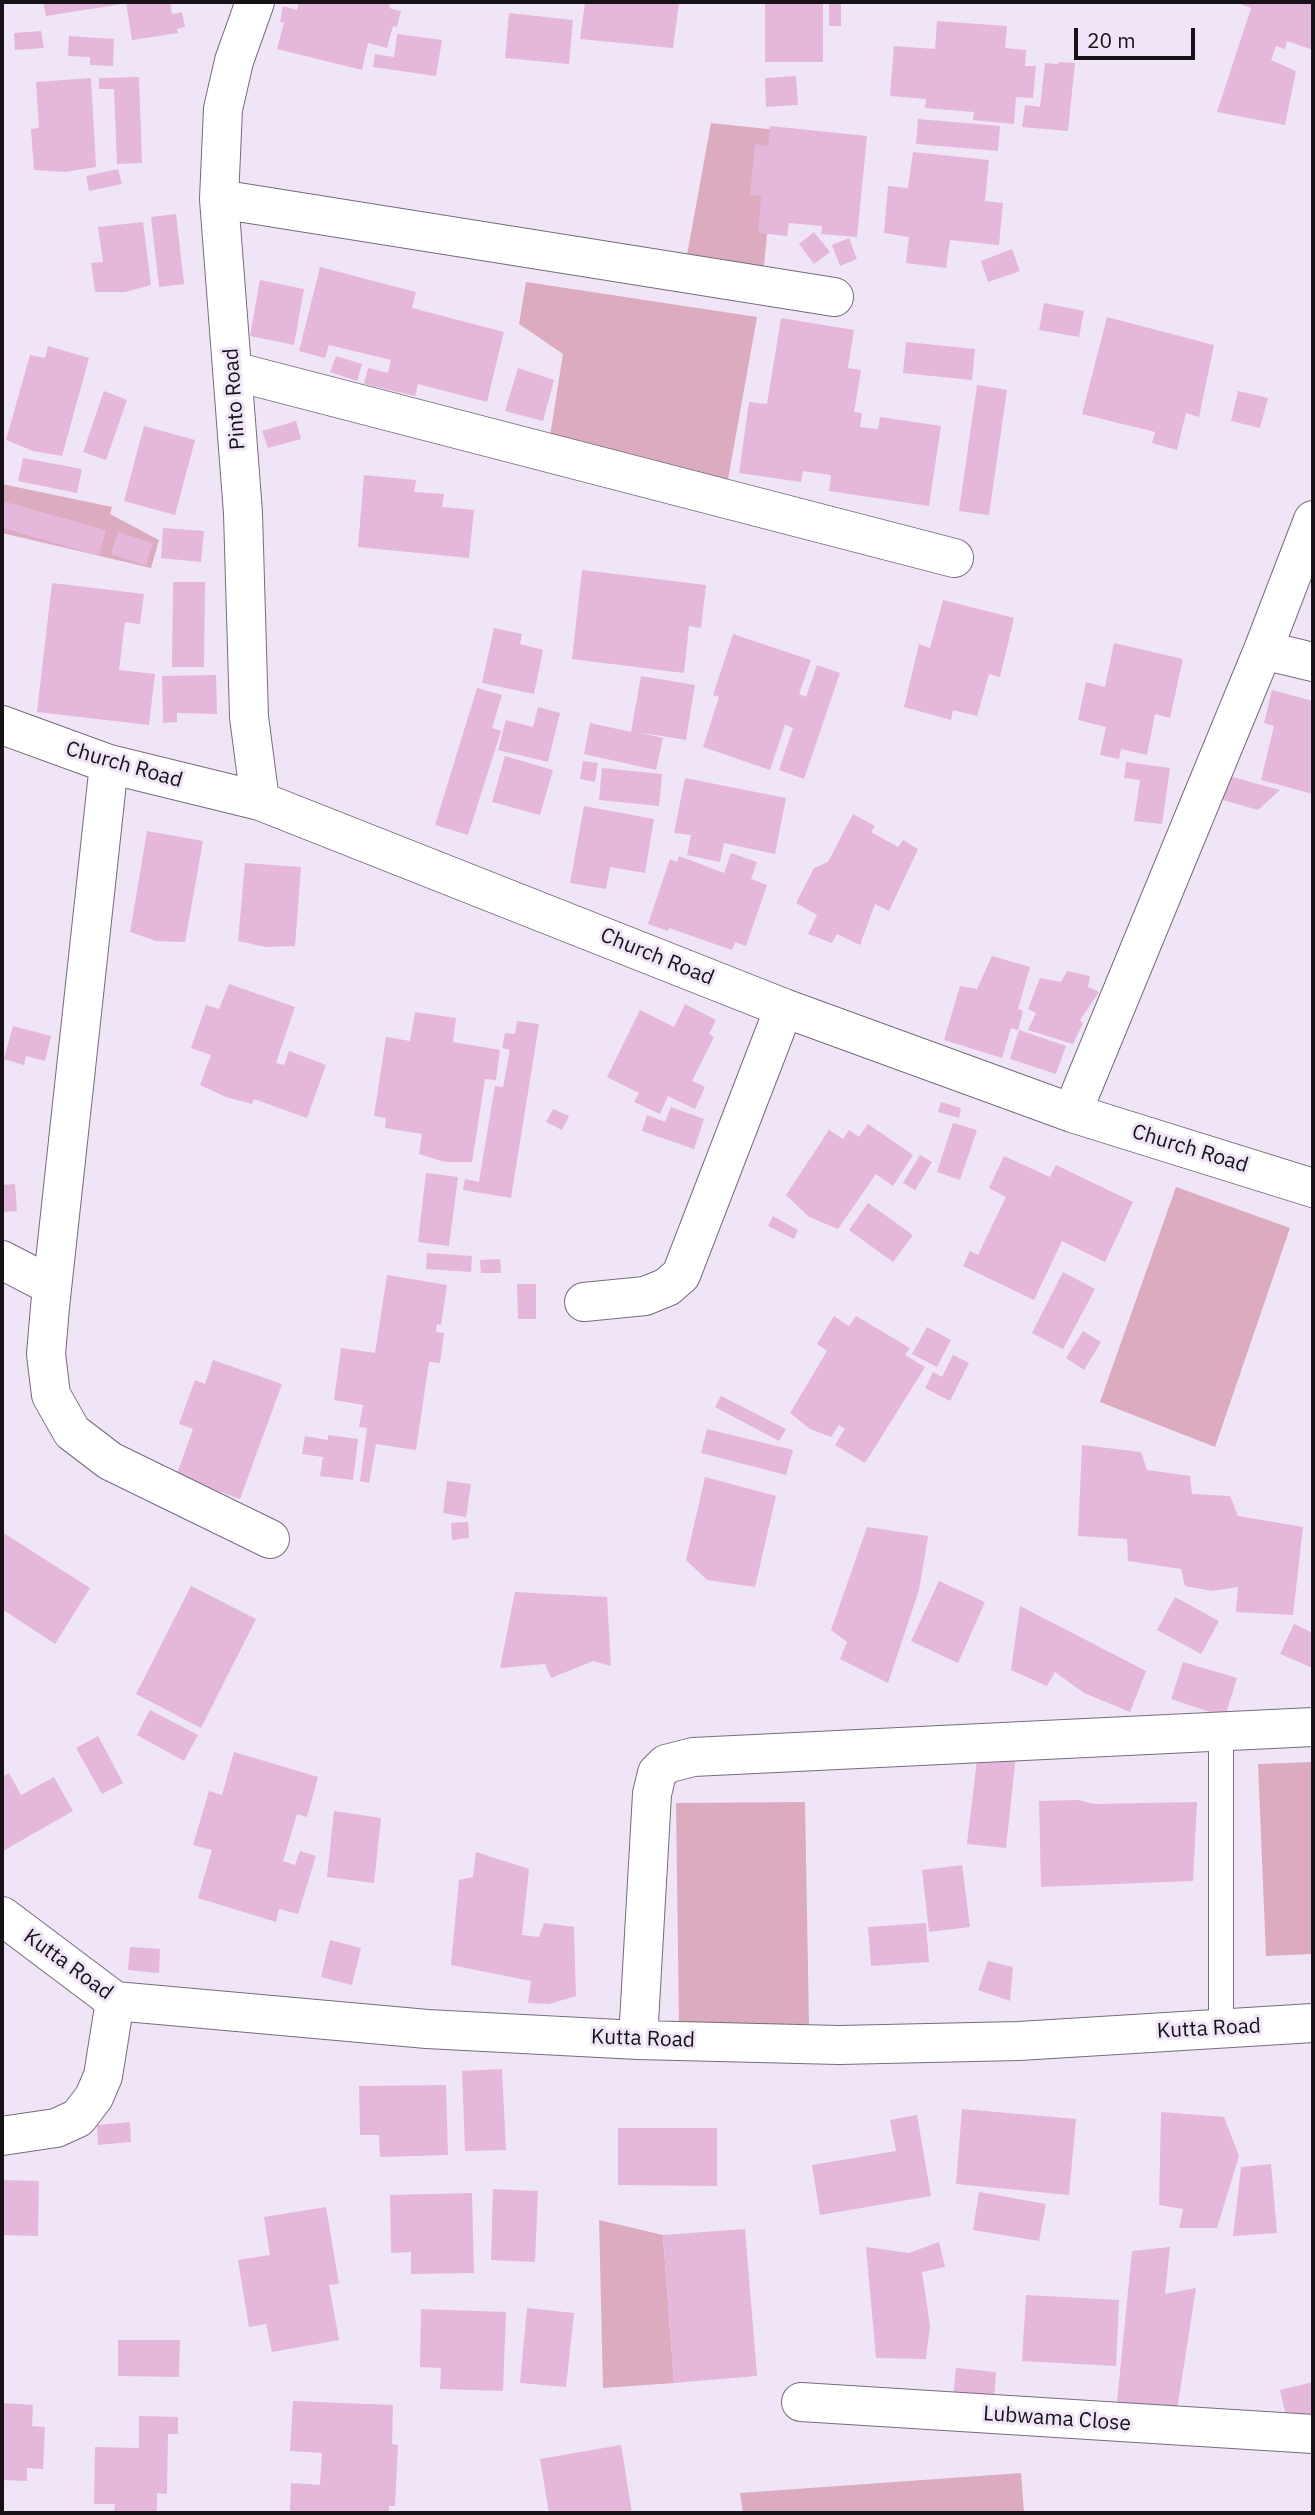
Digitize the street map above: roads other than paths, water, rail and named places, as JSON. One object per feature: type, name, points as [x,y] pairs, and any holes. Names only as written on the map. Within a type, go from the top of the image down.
[{"type":"street","name":"Pinto Road","points":[[255,2],[234,61],[223,110],[219,199],[243,513],[248,717],[260,801]]},
{"type":"street","points":[[219,199],[834,298]]},
{"type":"street","points":[[233,371],[954,558]]},
{"type":"street","points":[[1072,1112],[1263,650],[1313,520]]},
{"type":"street","points":[[1263,650],[1313,662]]},
{"type":"street","name":"Church Road","points":[[2,725],[109,764],[260,801],[784,1008],[1072,1112],[1313,1188]]},
{"type":"street","points":[[109,764],[52,1286],[46,1354],[51,1395],[72,1432],[110,1461],[270,1539]]},
{"type":"street","points":[[584,1302],[645,1296],[667,1287],[681,1275],[784,1008]]},
{"type":"street","points":[[2,1260],[52,1286]]},
{"type":"street","points":[[638,2040],[652,1794],[657,1773],[666,1764],[693,1757],[1313,1727]]},
{"type":"street","name":"Kutta Road","points":[[2,1916],[114,2001],[428,2029],[638,2040],[839,2045],[1020,2040],[1313,2023]]},
{"type":"street","points":[[2,2136],[56,2128],[78,2118],[94,2097],[103,2076],[114,2001]]},
{"type":"street","name":"Lubwama Close","points":[[801,2402],[1313,2434]]},
{"type":"lane","points":[[1221,1731],[1221,2028]]}]
